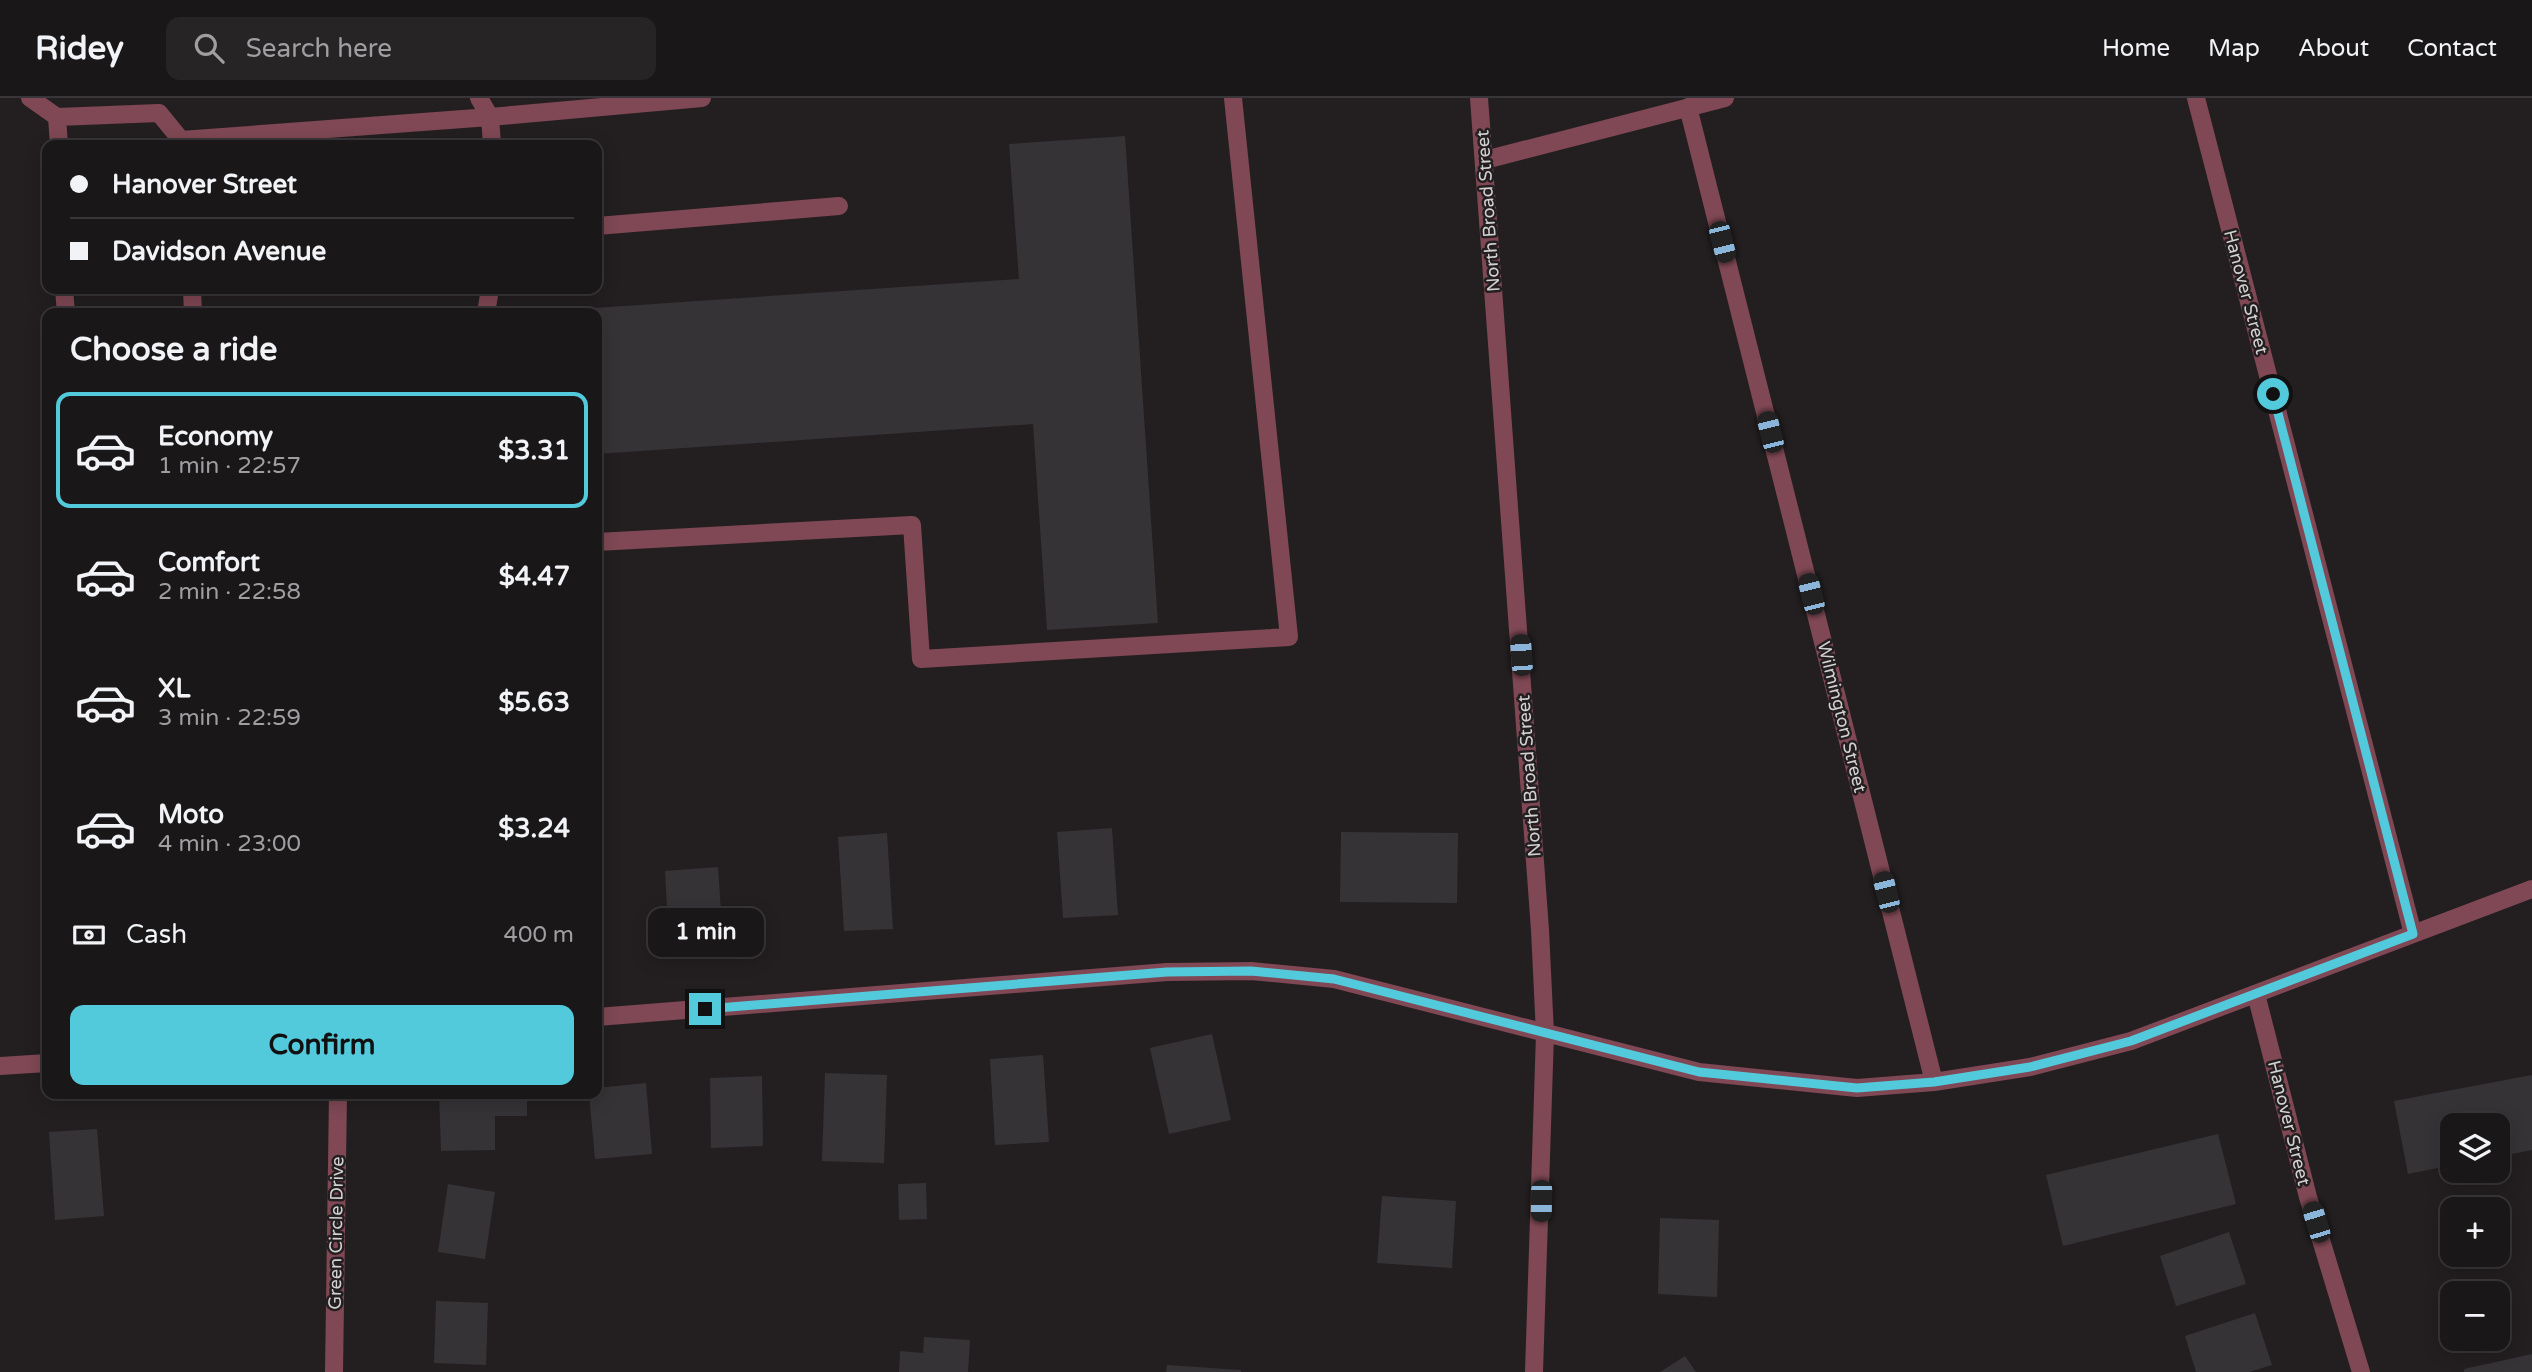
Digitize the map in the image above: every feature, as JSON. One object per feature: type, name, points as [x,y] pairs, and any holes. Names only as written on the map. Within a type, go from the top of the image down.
[{"type":"street","points":[[30,98],[57,117],[158,105],[179,140]]},
{"type":"street","points":[[480,98],[490,117],[492,140]]},
{"type":"street","points":[[217,140],[702,98]]},
{"type":"street","points":[[602,542],[912,525],[921,659],[1289,637],[1233,98]]},
{"type":"street","name":"North Broad Street","points":[[1479,98],[1539,916],[1545,1034],[1534,1372]]},
{"type":"street","points":[[1485,160],[1726,98]]},
{"type":"street","name":"Hanover Street","points":[[2196,98],[2413,934]]},
{"type":"street","name":"Wilmington Street","points":[[1688,107],[1934,1082]]},
{"type":"street","points":[[57,117],[58,140]]},
{"type":"street","points":[[602,226],[839,206]]},
{"type":"street","points":[[602,1017],[1167,972],[1251,971],[1334,979],[1699,1072],[1857,1088],[1934,1082],[2030,1067],[2131,1041],[2532,889]]},
{"type":"street","name":"Hanover Street","points":[[2256,994],[2308,1197],[2361,1372]]},
{"type":"street","points":[[0,1066],[42,1063]]},
{"type":"street","name":"Green Circle Drive","points":[[334,1372],[338,1099]]},
{"type":"building","points":[[1125,136],[1158,623],[1047,630],[1033,424],[602,454],[602,308],[594,308],[1019,279],[1009,144]]},
{"type":"building","points":[[1112,828],[1118,915],[1063,918],[1057,832]]},
{"type":"building","points":[[1341,832],[1458,833],[1457,903],[1340,902]]},
{"type":"building","points":[[887,833],[893,929],[844,931],[838,837]]},
{"type":"building","points":[[718,867],[723,941],[669,945],[665,871]]},
{"type":"building","points":[[1212,1034],[1231,1120],[1169,1134],[1150,1048]]},
{"type":"building","points":[[1043,1055],[1049,1142],[995,1145],[990,1059]]},
{"type":"building","points":[[825,1073],[887,1075],[884,1163],[822,1161]]},
{"type":"building","points":[[2532,1075],[2532,1150],[2510,1154],[2510,1113],[2440,1113],[2440,1167],[2408,1174],[2394,1101]]},
{"type":"building","points":[[762,1076],[763,1146],[711,1148],[710,1078]]},
{"type":"building","points":[[646,1083],[652,1154],[595,1159],[589,1099],[602,1099],[602,1087]]},
{"type":"building","points":[[439,1099],[527,1099],[527,1116],[495,1116],[495,1150],[441,1151]]},
{"type":"building","points":[[97,1129],[104,1216],[55,1220],[49,1132]]},
{"type":"building","points":[[2218,1134],[2236,1204],[2063,1246],[2046,1175]]},
{"type":"building","points":[[926,1183],[927,1219],[899,1220],[898,1184]]},
{"type":"building","points":[[448,1184],[495,1192],[485,1259],[438,1252]]},
{"type":"building","points":[[1382,1196],[1456,1201],[1452,1268],[1377,1263]]},
{"type":"building","points":[[1660,1218],[1719,1220],[1717,1297],[1658,1294]]},
{"type":"building","points":[[2229,1232],[2246,1284],[2176,1306],[2160,1256]]},
{"type":"building","points":[[436,1301],[488,1303],[486,1365],[434,1363]]},
{"type":"building","points":[[2255,1313],[2272,1365],[2249,1372],[2196,1372],[2185,1336]]},
{"type":"building","points":[[924,1337],[970,1340],[968,1372],[899,1372],[900,1351],[923,1353]]},
{"type":"building","points":[[2532,1354],[2532,1372],[2464,1372],[2464,1369]]},
{"type":"building","points":[[1685,1356],[1696,1372],[1660,1372]]},
{"type":"building","points":[[1167,1365],[1241,1370],[1241,1372],[1166,1372]]},
{"type":"route","points":[[705,1009],[1167,972],[1251,971],[1334,979],[1699,1072],[1857,1088],[1934,1082],[2030,1067],[2131,1041],[2413,934],[2273,394]]}]
